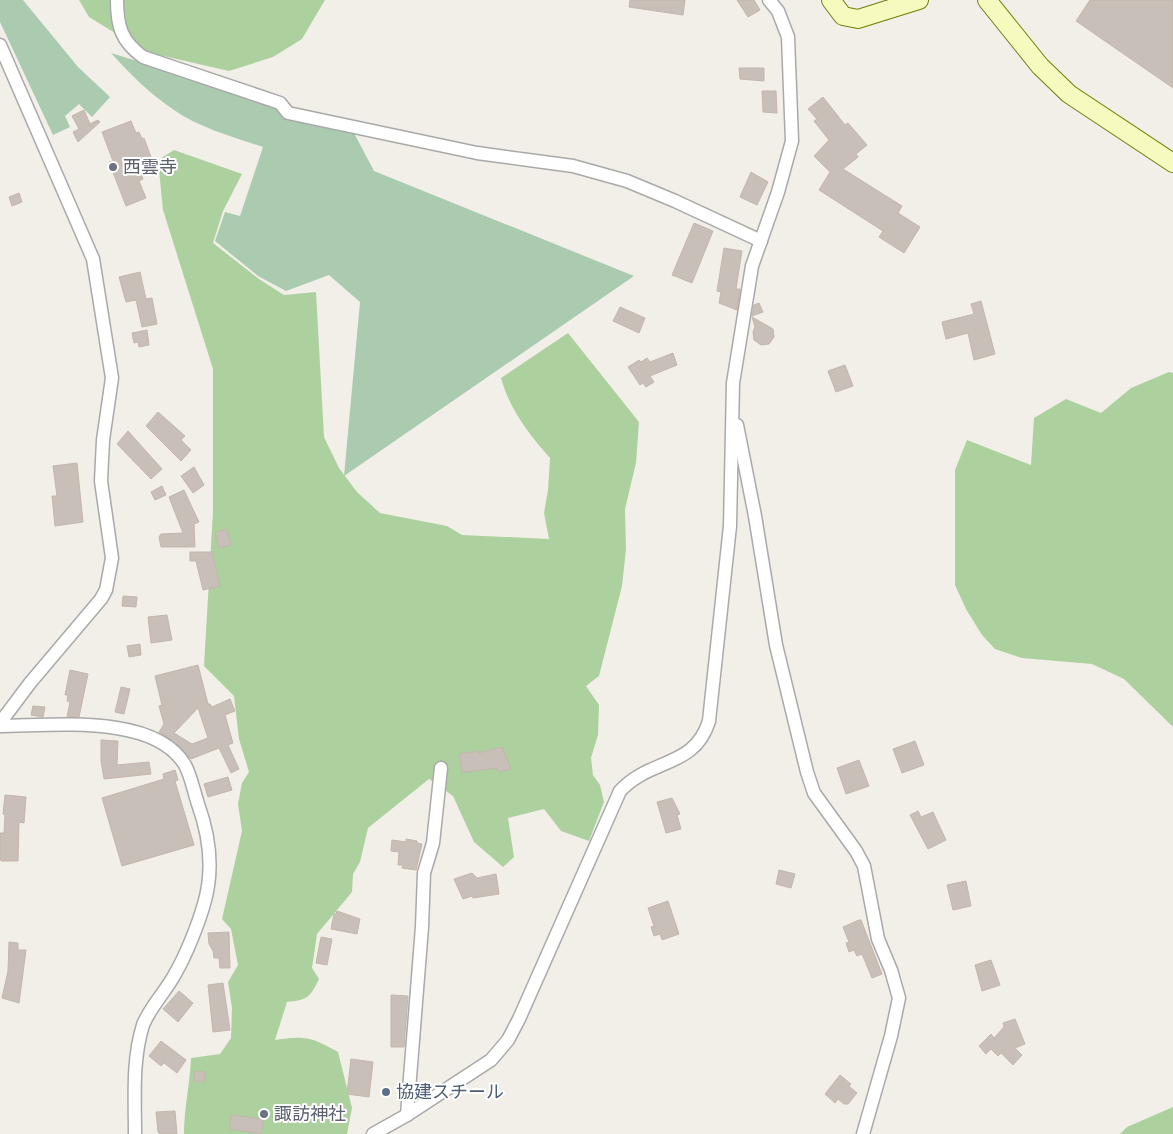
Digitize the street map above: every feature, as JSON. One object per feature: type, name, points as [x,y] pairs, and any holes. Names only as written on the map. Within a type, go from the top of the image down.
[{"type":"street","points":[[117,0],[120,29],[128,46],[143,57],[280,102],[288,114],[477,152],[574,166],[627,181],[675,200],[761,241]]},
{"type":"street","points":[[373,1134],[407,1115],[490,1060],[508,1040],[620,791],[638,775],[680,758],[699,742],[706,732],[709,721],[730,526],[733,383],[752,266],[792,141],[788,37],[778,11],[769,0]]},
{"type":"street","points":[[831,0],[843,16],[858,19],[918,0]]},
{"type":"street","points":[[987,0],[1040,66],[1069,94],[1173,162]]},
{"type":"street","points":[[0,45],[93,259],[112,378],[103,440],[101,480],[112,558],[106,590],[101,599],[30,683],[0,725]]},
{"type":"street","points":[[733,408],[743,450],[776,645],[807,772],[814,793],[856,851],[864,866],[878,939],[891,970],[899,998],[891,1036],[863,1134]]},
{"type":"street","points":[[0,725],[98,726],[127,729],[154,740],[172,751],[185,766],[205,823],[210,868],[204,905],[176,974],[144,1023],[138,1045],[135,1075],[135,1134]]},
{"type":"street","points":[[407,1115],[422,927],[424,873],[433,843],[441,768]]},
{"type":"green space","points":[[0,0],[23,0],[78,67],[110,97],[92,117],[79,104],[65,116],[70,127],[53,135],[0,22]]},
{"type":"green space","points":[[79,0],[325,0],[302,39],[273,57],[229,71],[146,52],[89,17]]},
{"type":"green space","points":[[111,53],[273,103],[284,118],[354,133],[374,171],[634,276],[344,476],[360,302],[329,275],[286,291],[258,276],[215,241],[225,212],[240,216],[263,147],[217,132],[184,116],[165,104],[133,76]]},
{"type":"green space","points":[[174,150],[242,174],[223,211],[213,243],[259,279],[284,295],[316,292],[324,437],[339,468],[357,492],[380,513],[447,526],[462,535],[549,539],[544,513],[550,458],[514,410],[501,378],[568,333],[639,422],[636,463],[625,509],[626,549],[622,586],[599,676],[586,686],[599,705],[598,735],[591,758],[593,775],[600,785],[604,802],[589,841],[561,831],[544,809],[508,818],[514,857],[503,867],[474,842],[453,796],[429,779],[368,828],[360,862],[353,874],[352,892],[317,934],[312,968],[319,979],[307,997],[287,1002],[275,1040],[307,1038],[338,1052],[352,1108],[347,1134],[184,1134],[191,1058],[220,1054],[231,1038],[232,1008],[228,982],[238,965],[231,929],[222,919],[242,831],[238,804],[242,783],[249,772],[239,739],[234,696],[204,666],[213,511],[213,369],[163,210],[158,160]]},
{"type":"green space","points":[[1169,372],[1173,373],[1173,727],[1124,679],[1092,664],[1022,658],[995,649],[982,635],[966,609],[955,585],[955,470],[967,440],[1031,465],[1034,418],[1066,399],[1101,413],[1131,388]]},
{"type":"green space","points":[[1173,1107],[1173,1134],[1120,1134],[1127,1127]]},
{"type":"building","points":[[630,0],[685,0],[683,15],[629,7]]},
{"type":"building","points":[[737,0],[754,0],[760,10],[748,17]]},
{"type":"building","points":[[1090,0],[1173,0],[1173,88],[1076,21]]},
{"type":"building","points":[[739,68],[764,68],[764,81],[740,79]]},
{"type":"building","points":[[762,91],[776,91],[777,113],[763,112]]},
{"type":"building","points":[[823,97],[845,125],[848,123],[867,145],[856,154],[858,157],[843,169],[902,206],[898,213],[920,227],[904,253],[879,237],[883,231],[819,190],[830,172],[814,156],[829,140],[814,121],[817,119],[808,109]]},
{"type":"building","points":[[84,110],[90,124],[98,120],[100,122],[78,142],[73,132],[79,129],[72,116]]},
{"type":"building","points":[[131,121],[136,133],[139,132],[142,139],[144,138],[151,157],[137,162],[143,179],[139,181],[146,198],[126,206],[109,162],[113,161],[102,132]]},
{"type":"building","points":[[751,172],[768,182],[757,205],[740,197]]},
{"type":"building","points":[[19,193],[22,202],[12,206],[9,197]]},
{"type":"building","points":[[694,223],[713,231],[692,283],[672,275]]},
{"type":"building","points":[[724,248],[742,251],[736,289],[740,289],[737,310],[719,303],[721,292],[717,291]]},
{"type":"building","points":[[140,272],[146,299],[152,298],[157,324],[142,327],[136,300],[126,302],[119,277]]},
{"type":"building","points":[[981,301],[995,354],[974,360],[968,333],[946,339],[942,322],[974,314],[971,304]]},
{"type":"building","points":[[759,303],[763,312],[752,316],[754,305]]},
{"type":"building","points":[[620,307],[645,318],[639,333],[613,321]]},
{"type":"building","points":[[752,317],[773,329],[774,337],[769,344],[761,345],[754,340],[753,332],[755,327]]},
{"type":"building","points":[[147,330],[149,345],[139,347],[138,342],[134,343],[132,333]]},
{"type":"building","points":[[673,353],[677,365],[650,376],[654,382],[646,387],[643,383],[640,385],[628,367],[639,360],[641,362],[647,358],[650,362]]},
{"type":"building","points":[[845,365],[853,386],[836,392],[828,371]]},
{"type":"building","points":[[158,412],[185,436],[181,440],[191,450],[181,461],[146,426]]},
{"type":"building","points":[[128,431],[162,469],[151,479],[117,444]]},
{"type":"building","points":[[77,463],[83,522],[55,526],[52,496],[57,496],[53,466]]},
{"type":"building","points":[[194,467],[204,485],[193,493],[181,476]]},
{"type":"building","points":[[162,486],[166,495],[155,500],[151,492]]},
{"type":"building","points":[[184,490],[199,522],[194,524],[195,547],[161,547],[159,537],[161,534],[183,533],[169,497]]},
{"type":"building","points":[[227,529],[231,545],[219,548],[215,533]]},
{"type":"building","points":[[190,552],[212,552],[220,586],[203,590],[196,561],[190,561]]},
{"type":"building","points":[[123,596],[137,597],[136,607],[122,606]]},
{"type":"building","points":[[167,615],[172,640],[151,643],[148,617]]},
{"type":"building","points":[[140,644],[141,655],[129,657],[127,646]]},
{"type":"building","points":[[198,665],[208,704],[212,707],[230,699],[235,711],[225,715],[233,743],[228,745],[239,769],[231,773],[219,748],[191,759],[176,743],[159,732],[164,724],[159,706],[162,705],[155,676]],"holes":[[[198,708],[208,738],[192,744],[174,733]]]},
{"type":"building","points":[[70,670],[88,674],[79,717],[67,717],[70,702],[67,701],[68,695],[65,695]]},
{"type":"building","points":[[121,687],[130,689],[124,714],[115,712]]},
{"type":"building","points":[[33,706],[45,707],[43,717],[31,715]]},
{"type":"building","points":[[101,740],[118,741],[117,765],[149,762],[151,774],[104,779],[101,761]]},
{"type":"building","points":[[915,741],[924,765],[902,773],[893,749]]},
{"type":"building","points":[[502,747],[511,769],[499,772],[496,768],[462,773],[459,754],[478,751],[478,753]]},
{"type":"building","points":[[859,760],[869,786],[846,794],[837,768]]},
{"type":"building","points":[[175,770],[178,780],[175,781],[194,845],[122,866],[102,798],[164,779],[163,774]]},
{"type":"building","points":[[228,777],[232,790],[208,797],[204,784]]},
{"type":"building","points":[[5,795],[26,797],[24,823],[19,822],[18,861],[1,861],[0,857],[0,833],[4,833]]},
{"type":"building","points":[[672,798],[680,814],[677,815],[681,829],[666,833],[657,802]]},
{"type":"building","points":[[918,811],[921,817],[933,812],[946,840],[928,849],[910,815]]},
{"type":"building","points":[[406,839],[422,844],[416,870],[402,868],[403,865],[398,865],[399,852],[391,851],[392,840],[406,842]]},
{"type":"building","points":[[779,870],[795,874],[791,888],[776,884]]},
{"type":"building","points":[[472,873],[477,878],[496,874],[499,894],[473,898],[472,896],[463,899],[454,879]]},
{"type":"building","points":[[966,881],[971,906],[953,910],[947,885]]},
{"type":"building","points":[[668,901],[679,934],[662,940],[660,934],[654,936],[651,927],[654,926],[648,908]]},
{"type":"building","points":[[337,911],[360,919],[357,934],[331,929],[334,914]]},
{"type":"building","points":[[861,920],[882,974],[872,978],[862,954],[857,956],[854,950],[849,952],[846,943],[849,942],[843,927]]},
{"type":"building","points":[[229,932],[230,968],[220,968],[219,958],[214,958],[209,944],[208,933]]},
{"type":"building","points":[[321,937],[332,939],[327,965],[316,963]]},
{"type":"building","points":[[9,942],[18,943],[18,950],[26,950],[19,1003],[2,998],[8,971]]},
{"type":"building","points":[[991,960],[1000,985],[982,991],[975,965]]},
{"type":"building","points":[[223,983],[230,1030],[213,1032],[208,985]]},
{"type":"building","points":[[179,991],[193,1003],[178,1022],[163,1009]]},
{"type":"building","points":[[391,995],[408,996],[404,1047],[391,1047]]},
{"type":"building","points":[[1015,1019],[1025,1044],[1015,1048],[1022,1055],[1013,1065],[1001,1053],[998,1056],[991,1049],[986,1054],[979,1046],[991,1034],[994,1038],[1004,1027],[1003,1023]]},
{"type":"building","points":[[161,1041],[186,1060],[177,1073],[164,1063],[161,1066],[149,1056]]},
{"type":"building","points":[[351,1059],[373,1062],[369,1097],[347,1094]]},
{"type":"building","points":[[194,1071],[205,1072],[204,1082],[194,1081]]},
{"type":"building","points":[[840,1075],[851,1084],[849,1086],[857,1093],[848,1104],[844,1104],[838,1099],[835,1103],[825,1094]]},
{"type":"building","points":[[175,1111],[177,1134],[160,1134],[158,1132],[156,1112]]},
{"type":"building","points":[[231,1115],[264,1119],[261,1134],[230,1129]]},
{"type":"place","name":"西雲寺","points":[[113,167]]},
{"type":"place","name":"協建スチール","points":[[386,1092]]},
{"type":"place","name":"諏訪神社","points":[[264,1114]]}]
